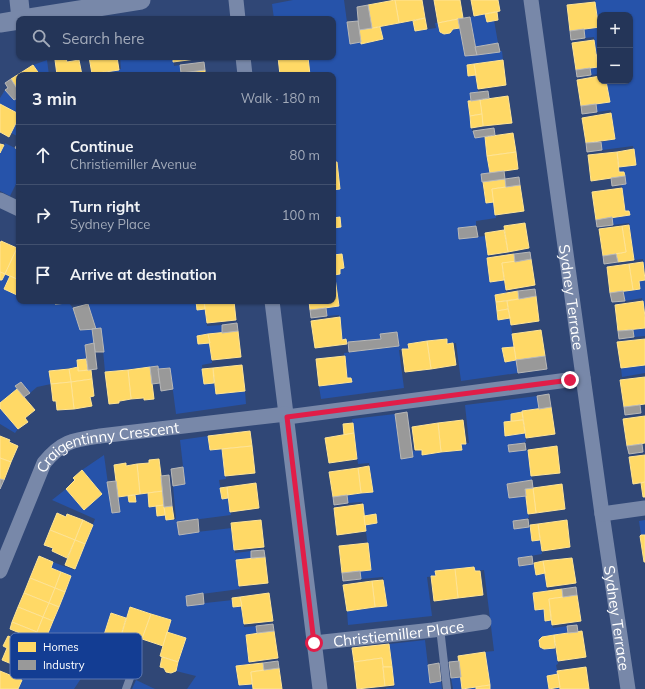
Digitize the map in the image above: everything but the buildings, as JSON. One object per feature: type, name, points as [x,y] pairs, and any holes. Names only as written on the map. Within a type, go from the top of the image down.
[{"type":"street","points":[[19,0],[21,16]]},
{"type":"street","points":[[40,16],[141,0]]},
{"type":"street","points":[[236,0],[238,16]]},
{"type":"street","name":"Sydney Terrace","points":[[531,0],[602,514],[628,689]]},
{"type":"street","points":[[0,23],[16,20]]},
{"type":"street","points":[[243,60],[245,72]]},
{"type":"street","points":[[0,200],[16,208]]},
{"type":"street","points":[[272,304],[320,689]]},
{"type":"street","name":"Craigentinny Crescent","points":[[0,571],[44,463],[62,446],[71,442],[100,436],[286,416],[583,378]]},
{"type":"street","points":[[602,514],[645,508]]},
{"type":"street","name":"Christiemiller Place","points":[[314,643],[484,622]]},
{"type":"lane","points":[[440,628],[447,689]]},
{"type":"lane","points":[[126,689],[130,679]]},
{"type":"shaded area","points":[[293,0],[344,0],[350,44],[361,42],[361,44],[382,40],[380,27],[413,21],[415,31],[436,28],[435,23],[438,23],[440,32],[444,34],[450,34],[453,29],[460,28],[465,56],[502,51],[503,60],[467,65],[468,76],[476,75],[478,92],[471,101],[468,101],[472,131],[475,138],[485,137],[490,173],[482,182],[486,203],[494,202],[496,218],[476,221],[476,226],[458,228],[459,239],[485,236],[489,258],[487,258],[490,281],[504,280],[506,293],[495,295],[499,320],[510,318],[514,347],[503,349],[505,362],[516,360],[518,373],[461,381],[456,343],[447,344],[446,339],[408,344],[409,349],[399,350],[404,388],[321,399],[319,386],[352,382],[351,378],[347,378],[344,353],[399,346],[397,332],[380,335],[381,339],[347,342],[346,339],[342,340],[339,315],[327,316],[326,308],[338,306],[336,275],[340,274],[340,269],[344,268],[342,254],[336,255],[336,228],[341,227],[336,221],[336,190],[340,189],[336,159],[336,72],[310,72],[308,60],[336,60],[336,16],[274,16],[272,4]]},
{"type":"shaded area","points":[[595,0],[645,0],[645,275],[643,259],[634,260],[629,223],[613,225],[612,217],[629,215],[629,211],[625,211],[621,185],[626,184],[624,172],[619,172],[619,167],[636,164],[633,146],[602,150],[601,142],[615,139],[611,110],[597,112],[596,104],[609,102],[606,84],[633,84],[633,12],[597,12],[597,15]]},
{"type":"shaded area","points":[[485,14],[487,21],[494,20],[498,43],[475,47],[470,17]]},
{"type":"shaded area","points":[[597,27],[597,55],[594,37],[585,38],[584,29]]},
{"type":"shaded area","points":[[47,60],[49,72],[38,72],[33,65]]},
{"type":"shaded area","points":[[120,60],[173,60],[174,66],[180,65],[181,72],[104,72],[121,69]]},
{"type":"shaded area","points":[[597,67],[597,74],[591,75],[590,68]]},
{"type":"shaded area","points":[[5,90],[14,100],[16,99],[16,112],[0,104],[0,98]]},
{"type":"shaded area","points":[[16,123],[16,136],[11,133]]},
{"type":"shaded area","points":[[5,143],[16,148],[16,184],[10,196],[0,191],[0,153]]},
{"type":"shaded area","points":[[5,274],[10,276],[4,289],[16,295],[16,304],[70,304],[73,308],[80,330],[92,329],[94,343],[85,345],[86,359],[77,360],[78,367],[49,371],[51,384],[37,387],[30,393],[21,382],[15,386],[17,389],[0,403],[0,280],[2,280]]},
{"type":"shaded area","points":[[645,280],[645,317],[642,298],[625,301],[623,291],[639,281]]},
{"type":"shaded area","points":[[88,304],[196,304],[197,310],[205,309],[207,326],[222,325],[222,333],[197,336],[198,344],[210,343],[212,363],[202,365],[204,384],[214,383],[216,394],[245,391],[246,404],[176,414],[170,368],[158,369],[158,366],[105,372],[101,328],[96,329]]},
{"type":"shaded area","points":[[645,328],[645,336],[634,337],[633,330]]},
{"type":"shaded area","points":[[645,365],[645,373],[622,377],[621,368]]},
{"type":"shaded area","points":[[537,396],[539,409],[511,414],[511,421],[504,422],[505,436],[525,433],[526,442],[508,445],[509,452],[528,450],[532,480],[507,484],[526,496],[529,518],[513,521],[514,529],[530,526],[532,541],[540,540],[542,554],[518,558],[519,566],[534,564],[536,574],[545,573],[547,591],[533,593],[535,610],[544,609],[545,621],[551,620],[553,628],[567,626],[568,633],[542,637],[540,647],[544,649],[555,648],[558,674],[547,676],[560,687],[560,689],[490,689],[485,652],[494,651],[484,570],[475,571],[474,567],[435,571],[436,576],[427,577],[432,616],[348,625],[347,611],[387,606],[383,577],[361,579],[360,571],[371,570],[365,525],[377,523],[376,514],[364,516],[362,502],[348,503],[347,495],[373,492],[369,463],[358,464],[352,419],[395,414],[401,459],[413,457],[412,451],[422,450],[423,455],[461,450],[461,444],[469,443],[465,405]]},
{"type":"shaded area","points":[[0,408],[18,429],[15,433],[0,424]]},
{"type":"shaded area","points":[[208,436],[210,450],[222,449],[226,479],[219,480],[222,498],[228,498],[231,515],[177,522],[179,534],[232,528],[235,553],[251,551],[251,558],[236,560],[240,589],[186,596],[187,605],[233,600],[233,607],[242,606],[244,627],[256,626],[257,633],[246,635],[249,664],[236,666],[238,685],[252,684],[253,689],[187,689],[196,676],[176,671],[185,638],[167,632],[171,620],[130,607],[126,618],[111,613],[105,633],[48,633],[71,577],[51,568],[53,562],[74,570],[95,519],[52,500],[66,489],[84,510],[102,494],[82,470],[104,455],[112,513],[120,512],[118,497],[128,496],[129,502],[136,501],[135,495],[148,493],[149,507],[156,506],[157,516],[165,515],[166,520],[176,519],[173,486],[185,484],[180,440]]},
{"type":"shaded area","points":[[645,520],[645,535],[641,535],[639,521]]},
{"type":"shaded area","points":[[425,640],[430,683],[441,681],[442,689],[386,689],[394,687],[389,644]]},
{"type":"shaded area","points":[[461,677],[462,689],[453,689],[451,678]]},
{"type":"shaded area","points":[[23,679],[81,679],[74,689],[18,689]]},
{"type":"shaded area","points":[[136,680],[155,689],[132,689]]},
{"type":"shaded area","points":[[476,687],[476,689],[462,689]]},
{"type":"route","points":[[314,643],[287,417],[570,380]]}]
